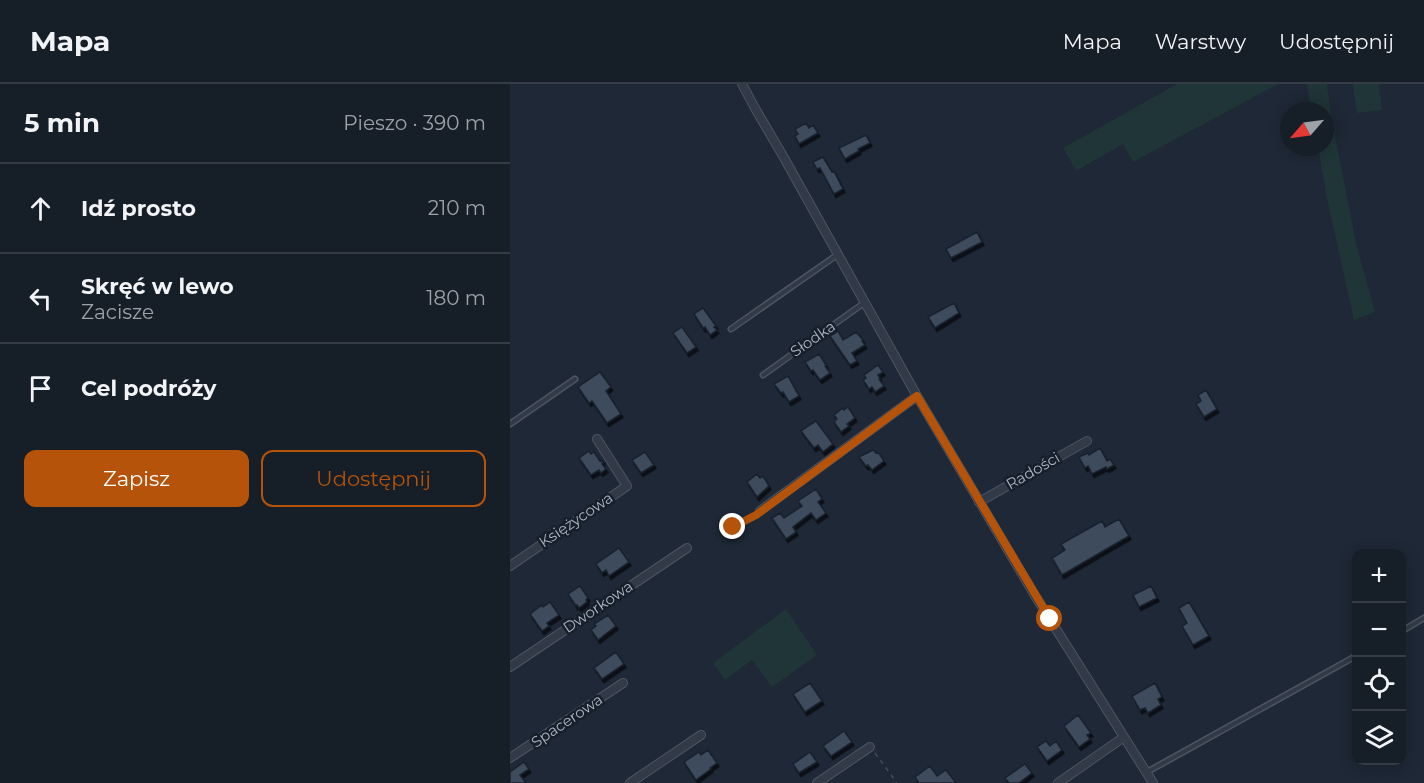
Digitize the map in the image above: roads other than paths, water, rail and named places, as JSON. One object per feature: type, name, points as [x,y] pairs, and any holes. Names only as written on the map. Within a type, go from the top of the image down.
[{"type":"street","points":[[742,84],[864,303],[979,502],[1153,783]]},
{"type":"street","points":[[760,511],[917,396]]},
{"type":"street","name":"Księżycowa","points":[[510,566],[627,486],[597,440]]},
{"type":"street","name":"Radości","points":[[979,502],[1087,441]]},
{"type":"street","name":"Dworkowa","points":[[510,667],[687,548]]},
{"type":"street","name":"Spacerowa","points":[[510,758],[623,683]]},
{"type":"street","points":[[630,783],[701,735]]},
{"type":"street","points":[[1058,783],[1125,739]]},
{"type":"street","points":[[817,783],[870,747]]},
{"type":"lane","points":[[731,329],[838,255]]},
{"type":"lane","name":"Słodka","points":[[763,375],[864,303]]},
{"type":"lane","points":[[510,424],[575,379]]},
{"type":"lane","points":[[1406,628],[1424,618]]},
{"type":"lane","points":[[1146,772],[1354,657]]}]
